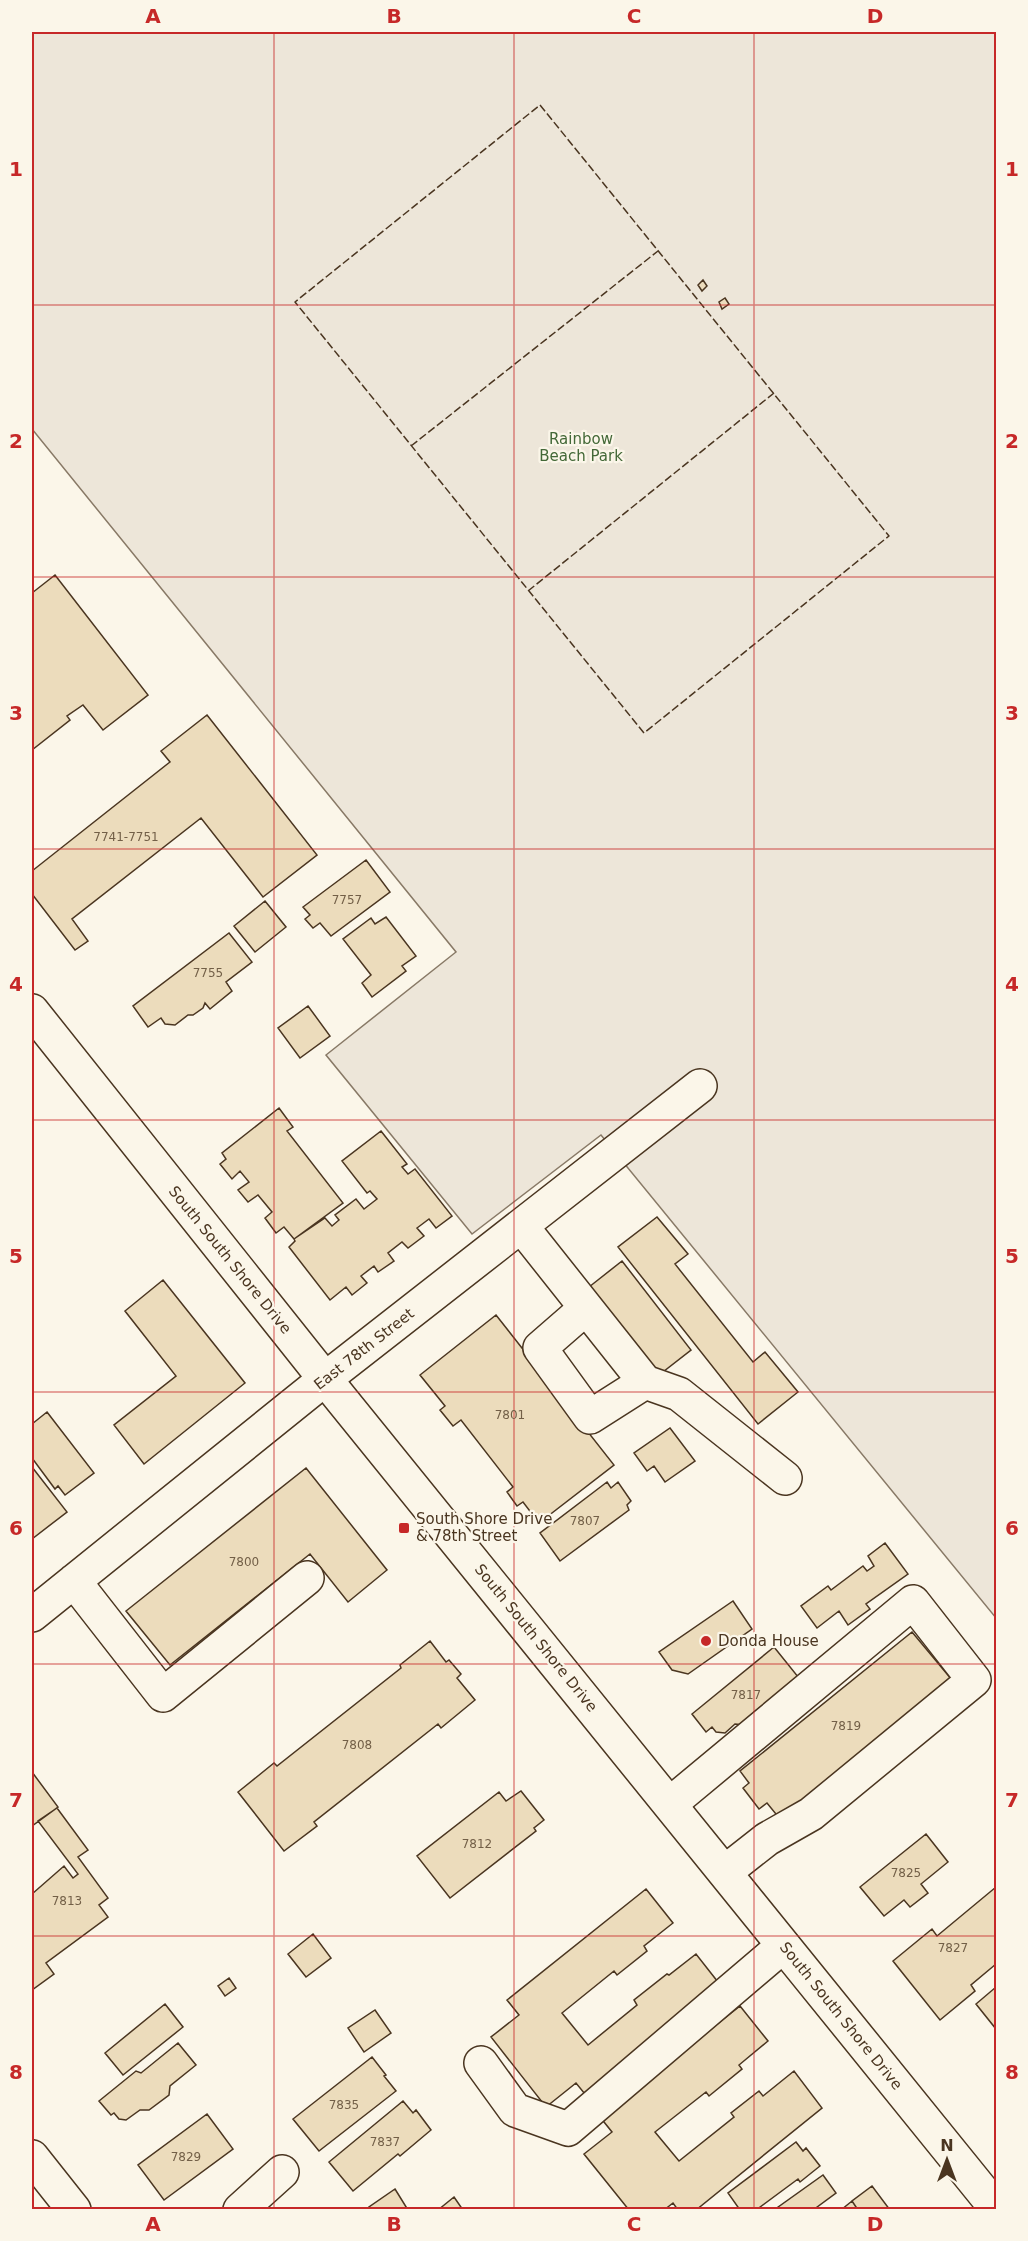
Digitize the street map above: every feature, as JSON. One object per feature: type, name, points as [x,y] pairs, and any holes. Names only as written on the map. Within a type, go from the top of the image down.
[{"type":"main road","name":"South South Shore Drive","points":[[32,1011],[325,1379],[996,2208]]},
{"type":"main road","name":"East 78th Street","points":[[32,1615],[325,1379],[700,1086]]},
{"type":"main road","points":[[522,1227],[645,1382],[679,1394],[785,1478]]},
{"type":"main road","points":[[586,1308],[540,1348],[590,1417],[645,1382]]},
{"type":"main road","points":[[74,1581],[162,1695],[307,1578]]},
{"type":"main road","points":[[670,1803],[913,1602],[974,1680],[811,1814],[767,1839],[725,1872]]},
{"type":"main road","points":[[481,2062],[515,2110],[568,2129],[783,1946]]},
{"type":"main road","points":[[32,2157],[74,2210]]},
{"type":"main road","points":[[240,2210],[282,2172]]},
{"type":"green space","name":"Rainbow Beach Park","points":[[32,32],[996,32],[996,1618],[601,1135],[472,1234],[326,1055],[456,952],[32,429]]},
{"type":"building","points":[[703,280],[707,286],[702,291],[698,285]]},
{"type":"building","points":[[725,298],[729,304],[722,309],[719,302]]},
{"type":"building","points":[[55,575],[148,695],[103,730],[83,705],[67,716],[70,720],[32,750],[32,593]]},
{"type":"building","points":[[207,715],[317,855],[263,897],[201,818],[72,919],[88,941],[75,950],[32,894],[32,871],[170,762],[161,751]]},
{"type":"building","points":[[366,860],[390,892],[331,936],[320,923],[313,928],[305,919],[310,915],[303,907]]},
{"type":"building","points":[[265,901],[286,927],[255,952],[234,926]]},
{"type":"building","points":[[386,917],[416,956],[402,966],[406,971],[372,997],[362,983],[371,975],[343,939],[371,918],[375,924]]},
{"type":"building","points":[[229,933],[252,962],[226,982],[232,991],[210,1009],[205,1003],[203,1008],[193,1015],[188,1015],[175,1025],[165,1024],[161,1018],[148,1027],[133,1006]]},
{"type":"building","points":[[308,1006],[330,1036],[300,1058],[278,1028]]},
{"type":"building","points":[[279,1108],[293,1127],[287,1131],[343,1203],[294,1239],[284,1227],[276,1233],[265,1218],[272,1212],[258,1195],[248,1202],[238,1190],[249,1182],[240,1171],[232,1179],[220,1164],[226,1159],[222,1153]]},
{"type":"building","points":[[381,1131],[407,1164],[402,1167],[408,1174],[415,1169],[452,1216],[436,1228],[429,1219],[417,1228],[424,1236],[408,1248],[402,1242],[388,1253],[394,1261],[378,1272],[374,1266],[361,1276],[367,1283],[352,1295],[346,1287],[330,1300],[289,1247],[295,1241],[294,1239],[325,1218],[332,1226],[339,1220],[335,1215],[356,1199],[364,1209],[377,1199],[370,1191],[367,1193],[342,1161]]},
{"type":"building","points":[[657,1217],[688,1254],[675,1264],[753,1362],[765,1352],[798,1392],[758,1424],[618,1247]]},
{"type":"building","points":[[622,1261],[691,1350],[659,1375],[589,1287]]},
{"type":"building","points":[[163,1280],[245,1383],[144,1464],[114,1425],[176,1376],[125,1311]]},
{"type":"building","points":[[496,1315],[614,1465],[539,1523],[523,1502],[517,1506],[507,1492],[513,1487],[461,1420],[453,1426],[440,1410],[445,1406],[420,1375]]},
{"type":"building","points":[[47,1412],[94,1473],[65,1495],[58,1486],[55,1489],[32,1458],[32,1424]]},
{"type":"building","points":[[670,1428],[695,1461],[665,1482],[654,1466],[647,1471],[634,1453]]},
{"type":"building","points":[[32,1467],[67,1512],[32,1539]]},
{"type":"building","points":[[306,1468],[387,1570],[348,1602],[310,1554],[170,1665],[126,1611]]},
{"type":"building","points":[[607,1482],[611,1488],[618,1482],[631,1501],[627,1505],[629,1510],[560,1561],[540,1533]]},
{"type":"building","points":[[885,1543],[908,1574],[866,1604],[870,1609],[848,1625],[839,1611],[817,1628],[801,1606],[828,1586],[831,1590],[863,1566],[867,1571],[874,1566],[868,1556]]},
{"type":"building","name":"Donda House","points":[[733,1601],[752,1629],[688,1674],[672,1670],[659,1652]]},
{"type":"building","points":[[912,1632],[952,1680],[780,1819],[767,1803],[759,1809],[743,1788],[749,1783],[740,1771]]},
{"type":"building","points":[[430,1641],[446,1662],[449,1660],[461,1674],[457,1678],[475,1700],[441,1728],[438,1724],[314,1822],[317,1826],[284,1851],[238,1792],[274,1763],[277,1766],[401,1668],[400,1665]]},
{"type":"building","points":[[774,1647],[799,1678],[754,1712],[754,1718],[745,1725],[735,1724],[725,1733],[716,1732],[712,1727],[706,1732],[692,1714]]},
{"type":"building","points":[[32,1772],[58,1807],[32,1826]]},
{"type":"building","points":[[521,1791],[544,1820],[534,1828],[536,1831],[450,1898],[417,1856],[499,1792],[506,1801]]},
{"type":"building","points":[[57,1808],[88,1850],[78,1857],[108,1898],[99,1905],[108,1917],[46,1963],[54,1974],[32,1990],[32,1894],[64,1866],[73,1878],[78,1874],[38,1821]]},
{"type":"building","points":[[926,1834],[948,1862],[921,1884],[928,1893],[910,1907],[904,1900],[884,1916],[860,1887]]},
{"type":"building","points":[[996,1887],[996,1964],[971,1985],[975,1991],[940,2020],[893,1961],[932,1929],[937,1936]]},
{"type":"building","points":[[646,1889],[673,1923],[644,1946],[647,1951],[617,1975],[614,1971],[562,2013],[588,2045],[637,2005],[634,2000],[696,1954],[725,1991],[589,2099],[576,2083],[546,2107],[491,2037],[519,2015],[507,2000]]},
{"type":"building","points":[[313,1934],[331,1958],[306,1977],[288,1954]]},
{"type":"building","points":[[229,1978],[236,1988],[225,1996],[218,1986]]},
{"type":"building","points":[[996,1987],[996,2029],[976,2004]]},
{"type":"building","points":[[165,2004],[183,2027],[123,2075],[105,2053]]},
{"type":"building","points":[[740,2006],[768,2041],[739,2065],[742,2069],[709,2096],[706,2092],[655,2132],[679,2161],[734,2117],[731,2113],[759,2091],[763,2096],[794,2071],[822,2108],[696,2210],[678,2210],[673,2203],[664,2210],[629,2210],[584,2154],[612,2132],[600,2117]]},
{"type":"building","points":[[375,2010],[391,2033],[364,2052],[348,2028]]},
{"type":"building","points":[[178,2043],[196,2065],[170,2086],[169,2095],[149,2110],[140,2110],[126,2120],[119,2119],[114,2113],[111,2115],[99,2101],[136,2071],[141,2073]]},
{"type":"building","points":[[372,2057],[396,2091],[319,2151],[293,2119]]},
{"type":"building","points":[[403,2101],[413,2113],[416,2110],[431,2130],[353,2191],[329,2162]]},
{"type":"building","points":[[207,2114],[233,2149],[164,2200],[138,2165]]},
{"type":"building","points":[[796,2142],[803,2151],[806,2148],[820,2166],[800,2182],[798,2179],[756,2210],[740,2210],[728,2193]]},
{"type":"building","points":[[823,2175],[836,2193],[813,2210],[774,2210]]},
{"type":"building","points":[[872,2186],[890,2210],[858,2210],[852,2201]]},
{"type":"building","points":[[395,2189],[408,2210],[371,2210],[369,2207]]},
{"type":"building","points":[[454,2197],[463,2210],[438,2210]]},
{"type":"building","points":[[852,2201],[858,2210],[841,2210]]},
{"type":"fence","points":[[540,105],[889,536],[644,733],[295,302],[540,105]]},
{"type":"fence","points":[[411,446],[658,251]]},
{"type":"fence","points":[[528,591],[774,393]]},
{"type":"place","name":"South Shore Drive & 78th Street","points":[[404,1528]]},
{"type":"place","name":"Donda House","points":[[706,1641]]}]
